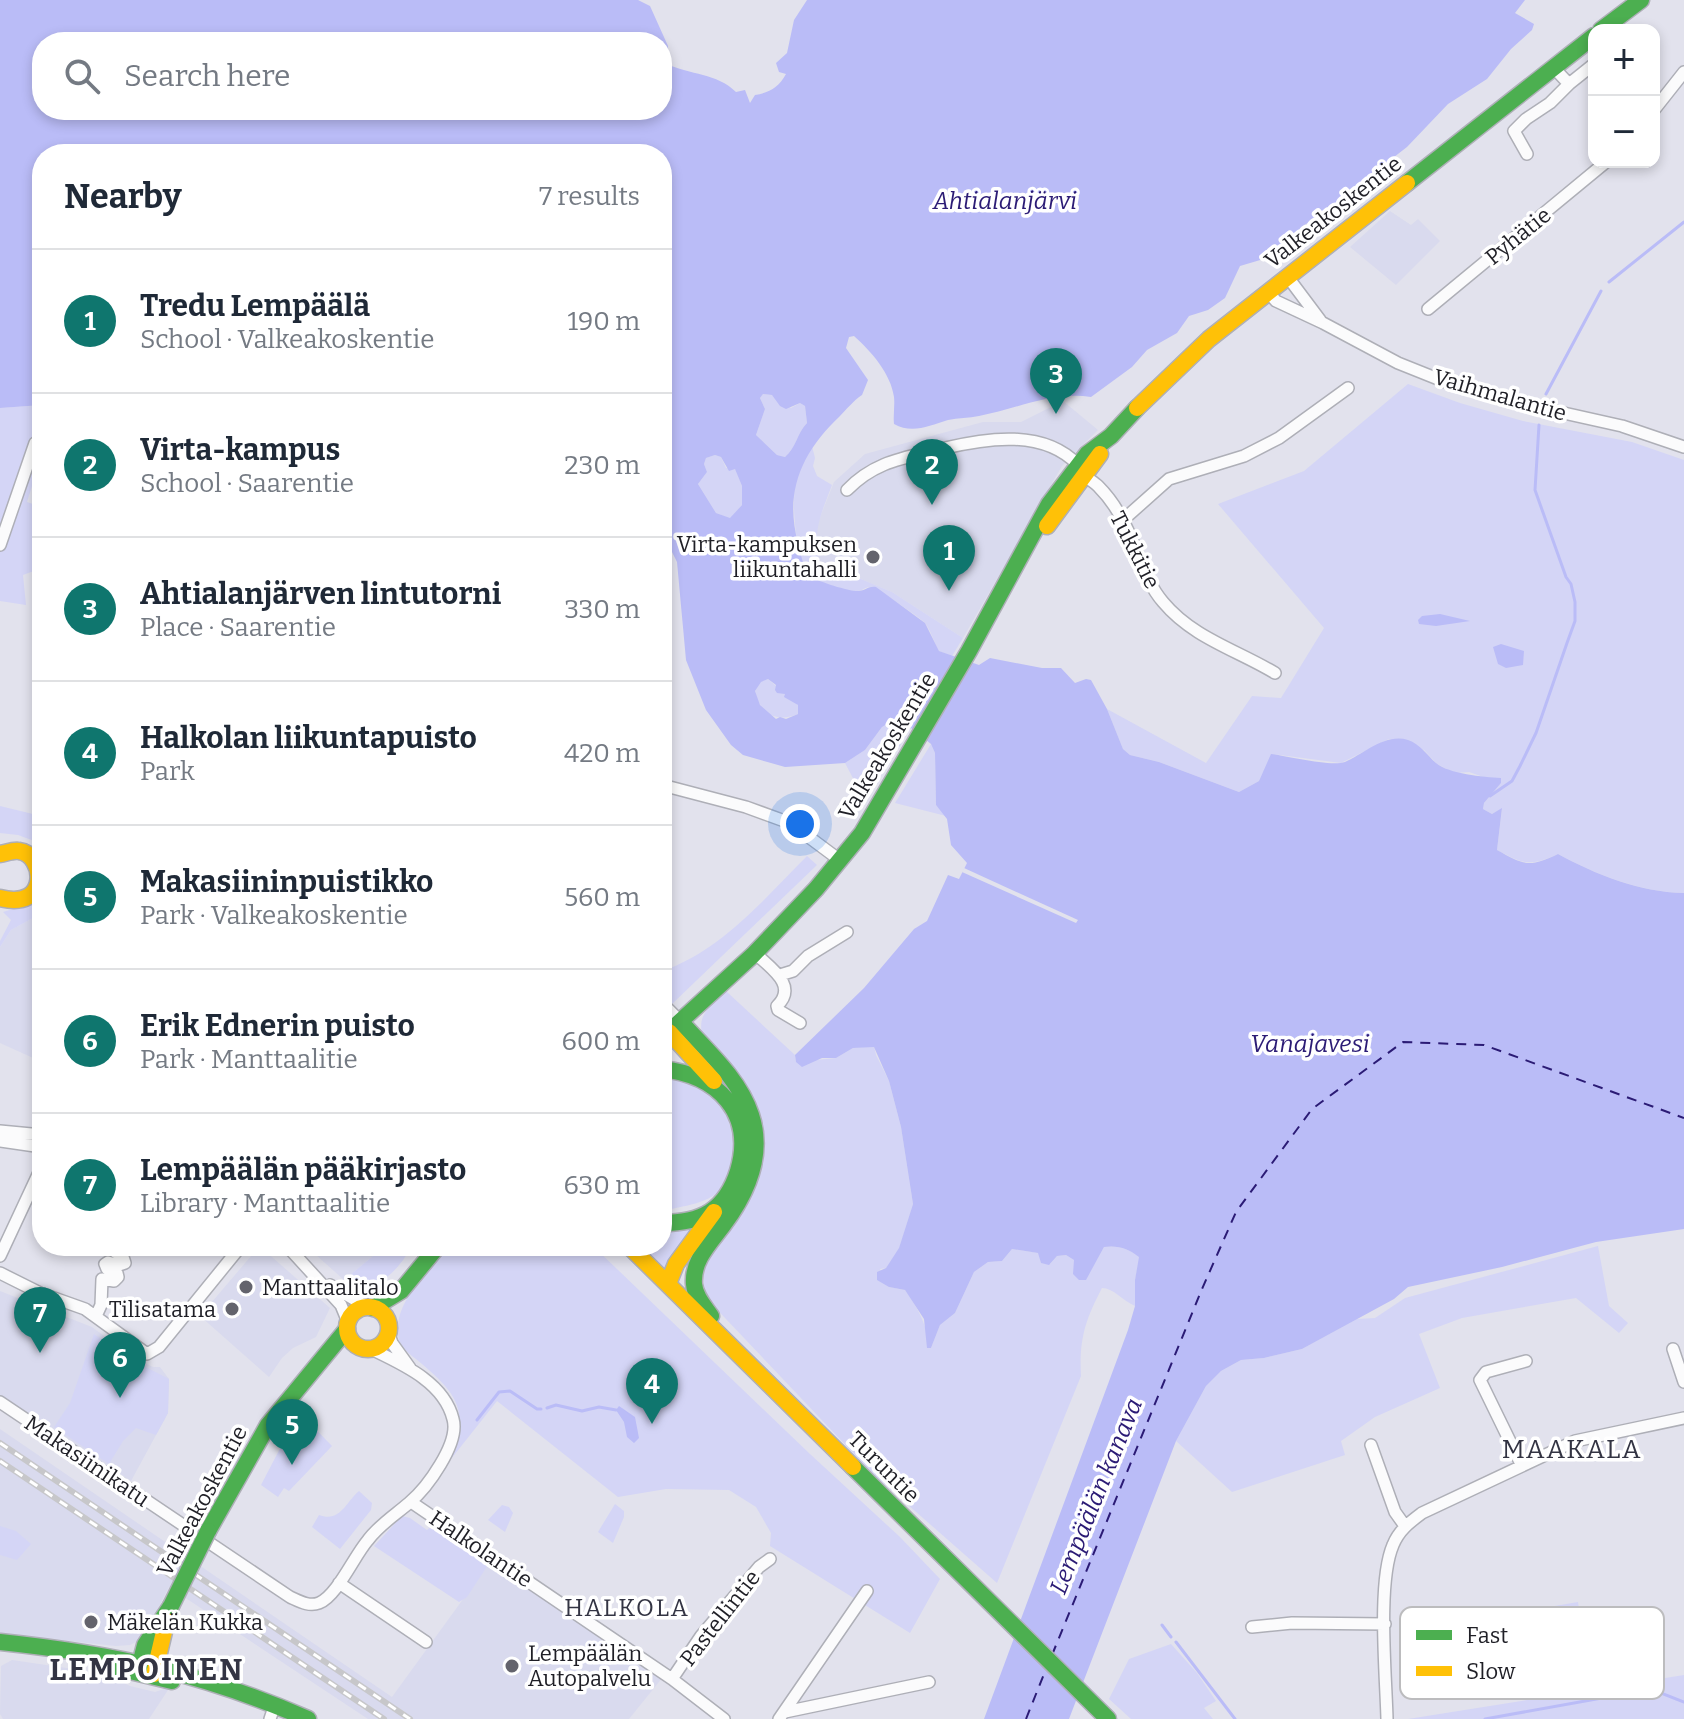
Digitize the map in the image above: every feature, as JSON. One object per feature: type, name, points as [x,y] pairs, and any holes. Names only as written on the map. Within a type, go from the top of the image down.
[{"type":"street","points":[[1609,24],[1641,0]]},
{"type":"street","name":"Valkeakoskentie","points":[[672,1030],[755,953],[841,861],[875,813],[915,746],[1049,504],[1111,436],[1172,373],[1287,276],[1588,41]]},
{"type":"street","points":[[1554,68],[1569,84]]},
{"type":"street","points":[[1527,154],[1514,131],[1588,69]]},
{"type":"street","points":[[1660,102],[1684,72]]},
{"type":"street","name":"Pyhätie","points":[[1428,309],[1599,168]]},
{"type":"street","name":"Vaihmalantie","points":[[1287,276],[1323,323]]},
{"type":"street","name":"Vaihmalantie","points":[[1268,292],[1276,301],[1398,363],[1448,383],[1622,426],[1684,447]]},
{"type":"street","points":[[1123,520],[1169,479],[1244,456],[1279,438],[1348,388]]},
{"type":"street","name":"Tukkitie","points":[[847,490],[876,466],[985,440],[1036,441],[1059,452],[1099,487],[1123,520],[1148,578],[1164,603],[1202,637],[1235,650],[1275,673]]},
{"type":"street","points":[[0,545],[32,452]]},
{"type":"street","points":[[672,788],[746,807],[790,823],[841,861]]},
{"type":"street","points":[[3,851],[25,852],[32,858]]},
{"type":"street","points":[[780,975],[793,971],[808,956],[847,932]]},
{"type":"street","points":[[755,953],[780,975],[784,997],[777,1006],[800,1023]]},
{"type":"street","points":[[668,1284],[676,1264],[720,1205],[738,1172],[742,1141],[736,1112],[672,1032]]},
{"type":"street","points":[[672,1032],[730,1079],[746,1105],[755,1130],[757,1152],[752,1174],[743,1195],[700,1256],[694,1274],[696,1294],[769,1385]]},
{"type":"street","points":[[672,1071],[689,1074],[718,1087]]},
{"type":"street","points":[[0,1131],[32,1134]]},
{"type":"street","points":[[0,1141],[32,1146]]},
{"type":"street","points":[[0,1256],[32,1187]]},
{"type":"street","points":[[672,1222],[693,1219],[720,1205]]},
{"type":"street","points":[[96,1316],[101,1305],[102,1279],[114,1281],[118,1277],[105,1264],[109,1261],[119,1265],[125,1263],[121,1256]]},
{"type":"street","points":[[0,1273],[81,1307],[144,1353],[153,1352],[159,1347],[233,1256]]},
{"type":"street","points":[[294,1256],[321,1281],[343,1308],[351,1340],[365,1348],[382,1344],[411,1279]]},
{"type":"street","points":[[347,1326],[355,1311],[390,1300],[430,1256]]},
{"type":"street","name":"Turuntie","points":[[639,1256],[1108,1719]]},
{"type":"street","points":[[321,1281],[383,1313],[389,1329]]},
{"type":"street","name":"Valkeakoskentie","points":[[147,1670],[171,1606],[211,1539],[261,1437],[347,1326]]},
{"type":"street","name":"Halkolantie","points":[[389,1329],[392,1343],[410,1369],[442,1397],[452,1416],[455,1431],[448,1453],[411,1502],[672,1679],[724,1719]]},
{"type":"street","name":"Valkeakoskentie","points":[[303,1381],[338,1353],[365,1348]]},
{"type":"street","name":"Halkolantie","points":[[365,1348],[410,1369]]},
{"type":"street","points":[[1673,1349],[1684,1382]]},
{"type":"street","points":[[1521,1464],[1480,1380],[1486,1372],[1526,1361]]},
{"type":"street","name":"Makasiinikatu","points":[[0,1402],[211,1539],[290,1597],[303,1603],[316,1604],[328,1598],[339,1583]]},
{"type":"street","points":[[1387,1719],[1385,1624],[1388,1562],[1393,1545],[1405,1526],[1422,1513],[1575,1441],[1684,1418]]},
{"type":"street","points":[[1371,1445],[1395,1512],[1405,1526]]},
{"type":"street","points":[[411,1502],[370,1537],[339,1583],[426,1642]]},
{"type":"street","name":"Pastellintie","points":[[672,1679],[701,1636],[759,1567],[770,1559]]},
{"type":"street","points":[[782,1715],[867,1591]]},
{"type":"street","points":[[1252,1627],[1292,1623],[1385,1624]]},
{"type":"street","points":[[1,1647],[81,1651],[230,1697],[276,1717]]},
{"type":"street","points":[[147,1670],[213,1682],[308,1719]]},
{"type":"street","points":[[782,1715],[929,1682]]},
{"type":"shaded area","points":[[1390,211],[1411,225],[1418,219],[1440,241],[1396,285],[1350,247]]},
{"type":"shaded area","points":[[1408,384],[1523,421],[1632,442],[1684,460],[1684,893],[1619,881],[1558,854],[1533,862],[1506,855],[1497,850],[1502,809],[1492,814],[1483,809],[1484,803],[1501,783],[1469,772],[1454,773],[1437,764],[1424,750],[1389,739],[1341,763],[1272,754],[1259,781],[1239,792],[1159,762],[1130,755],[1123,749],[1107,709],[1206,763],[1252,696],[1281,698],[1324,628],[1218,504],[1304,471]]},
{"type":"shaded area","points":[[763,394],[772,395],[791,408],[800,403],[805,406],[807,423],[785,457],[777,455],[756,435],[765,409],[760,398]]},
{"type":"shaded area","points":[[1063,401],[1098,430],[1062,466],[963,638],[892,592],[849,574],[838,577],[821,568],[815,548],[817,525],[834,482],[865,454],[983,422],[1021,422]]},
{"type":"shaded area","points":[[32,406],[32,486],[27,502],[32,504],[32,572],[23,575],[26,605],[0,601],[0,408]]},
{"type":"shaded area","points":[[812,446],[817,476],[832,485],[817,535],[821,568],[838,577],[849,574],[892,592],[963,638],[952,656],[939,651],[922,620],[879,592],[869,587],[858,591],[842,589],[816,579],[809,572],[796,536],[794,496],[798,476]]},
{"type":"shaded area","points":[[721,457],[726,468],[735,468],[742,486],[742,505],[730,519],[716,513],[698,484],[707,472],[704,464],[706,458]]},
{"type":"shaded area","points":[[768,679],[799,706],[798,714],[776,717],[760,706],[755,691],[760,682]]},
{"type":"shaded area","points":[[894,719],[911,728],[865,801],[845,763],[865,750],[882,727]]},
{"type":"shaded area","points":[[931,744],[935,753],[936,805],[946,816],[895,803]]},
{"type":"shaded area","points":[[0,806],[32,814],[32,840],[0,833]]},
{"type":"shaded area","points":[[807,856],[817,865],[672,1004],[672,967],[704,951],[758,906]]},
{"type":"shaded area","points":[[32,906],[32,919],[11,930],[0,947],[11,920],[3,912]]},
{"type":"shaded area","points":[[32,919],[32,1057],[0,1043],[0,947],[11,930]]},
{"type":"shaded area","points":[[726,991],[795,1055],[796,1062],[836,1058],[853,1048],[874,1046],[889,1081],[901,1127],[913,1204],[899,1249],[886,1268],[880,1269],[889,1287],[905,1290],[910,1297],[927,1331],[931,1348],[940,1325],[955,1313],[974,1272],[988,1262],[1002,1261],[1012,1249],[1039,1253],[1041,1263],[1050,1264],[1057,1256],[1066,1255],[1074,1260],[1086,1279],[1104,1247],[1123,1248],[1140,1257],[1135,1280],[1135,1306],[1102,1288],[1091,1310],[1082,1341],[1081,1376],[997,1583],[874,1475],[706,1298],[706,1266],[750,1195],[762,1151],[758,1118],[751,1096],[703,1037],[701,1029],[703,1017],[710,1006]]},
{"type":"shaded area","points":[[672,1077],[693,1083],[717,1100],[725,1112],[733,1140],[733,1157],[726,1183],[712,1197],[672,1209]]},
{"type":"shaded area","points":[[706,1218],[664,1269],[652,1256],[672,1256],[672,1226]]},
{"type":"shaded area","points":[[1598,1246],[1609,1306],[1628,1323],[1619,1333],[1576,1298],[1462,1318],[1419,1334],[1440,1388],[1375,1417],[1341,1441],[1345,1455],[1232,1492],[1176,1441],[1206,1386],[1221,1371],[1241,1360],[1302,1349],[1357,1319],[1375,1318],[1405,1298]]},
{"type":"shaded area","points":[[251,1256],[272,1257],[330,1308],[316,1337],[293,1348],[269,1377],[200,1316]]},
{"type":"shaded area","points":[[317,1256],[373,1256],[344,1280]]},
{"type":"shaded area","points":[[373,1256],[405,1256],[396,1269],[375,1284],[357,1290],[344,1280]]},
{"type":"shaded area","points":[[442,1256],[603,1256],[900,1537],[940,1579],[910,1633],[770,1546],[771,1533],[756,1507],[729,1490],[666,1489],[618,1497],[497,1401],[451,1459],[459,1426],[456,1402],[441,1381],[404,1349],[398,1335],[398,1322],[407,1298]]},
{"type":"shaded area","points":[[0,1291],[92,1327],[134,1358],[160,1367],[169,1379],[168,1413],[131,1481],[0,1396]]},
{"type":"shaded area","points":[[94,1334],[132,1360],[169,1379],[168,1413],[156,1435],[136,1428],[123,1441],[109,1464],[54,1427],[70,1403]]},
{"type":"shaded area","points":[[299,1412],[332,1446],[289,1491],[284,1488],[278,1497],[261,1485]]},
{"type":"shaded area","points":[[0,1429],[392,1697],[490,1562],[663,1677],[629,1719],[368,1719],[169,1587],[150,1624],[130,1645],[0,1634]]},
{"type":"shaded area","points":[[359,1491],[372,1503],[371,1510],[340,1549],[312,1527],[319,1515],[337,1514]]},
{"type":"shaded area","points":[[615,1504],[624,1511],[624,1517],[613,1543],[598,1532]]},
{"type":"shaded area","points":[[502,1505],[509,1507],[513,1513],[505,1532],[488,1520]]},
{"type":"shaded area","points":[[402,1516],[427,1530],[434,1524],[490,1562],[467,1597],[459,1602],[374,1546]]},
{"type":"shaded area","points":[[0,1526],[16,1531],[31,1544],[17,1560],[0,1555]]},
{"type":"shaded area","points":[[1578,1602],[1579,1607],[1549,1607]]},
{"type":"shaded area","points":[[1171,1644],[1197,1673],[1216,1701],[1204,1708],[1213,1719],[1131,1719],[1109,1699],[1129,1659]]},
{"type":"shaded area","points":[[12,1660],[87,1671],[155,1692],[170,1687],[149,1719],[3,1719],[0,1714],[1,1666]]},
{"type":"shaded area","points":[[1684,1675],[1684,1719],[1408,1719],[1533,1699],[1664,1699],[1664,1678]]},
{"type":"water","points":[[0,0],[638,0],[650,6],[662,32],[32,32],[32,120],[672,120],[672,66],[720,81],[736,92],[745,90],[750,103],[755,95],[777,86],[786,74],[779,72],[776,63],[787,53],[794,20],[807,0],[1525,0],[1515,13],[1534,24],[1532,30],[1511,49],[1487,79],[1448,104],[1407,147],[1354,188],[1334,210],[1304,225],[1287,252],[1240,266],[1225,298],[1208,310],[1189,316],[1177,333],[1147,350],[1132,367],[1091,397],[1063,396],[921,428],[901,427],[894,424],[894,397],[885,372],[854,336],[849,337],[846,348],[868,380],[862,395],[827,430],[806,458],[795,489],[794,524],[806,570],[812,577],[855,591],[876,587],[925,623],[939,651],[979,665],[990,658],[1042,668],[1061,668],[1075,683],[1091,680],[1123,749],[1130,755],[1159,762],[1239,792],[1259,781],[1271,754],[1338,763],[1391,739],[1408,740],[1449,770],[1501,778],[1501,783],[1484,803],[1483,809],[1492,814],[1502,808],[1497,850],[1527,863],[1558,854],[1619,881],[1684,893],[1684,1229],[1596,1242],[1502,1267],[1408,1287],[1394,1299],[1302,1349],[1241,1360],[1221,1371],[1206,1386],[1176,1441],[1069,1719],[984,1719],[1128,1330],[1135,1306],[1139,1257],[1123,1248],[1104,1247],[1086,1280],[1079,1280],[1073,1274],[1074,1260],[1066,1255],[1057,1256],[1049,1265],[1041,1263],[1038,1253],[1012,1249],[1002,1261],[988,1262],[974,1272],[955,1313],[940,1325],[931,1348],[927,1348],[924,1319],[905,1290],[889,1287],[877,1280],[877,1272],[886,1268],[899,1248],[913,1204],[901,1127],[889,1081],[874,1047],[853,1048],[836,1058],[822,1058],[802,1067],[796,1062],[795,1055],[864,988],[914,929],[927,921],[948,875],[959,879],[967,863],[951,845],[947,819],[936,805],[935,753],[931,744],[911,728],[894,720],[882,727],[865,750],[845,763],[785,767],[743,755],[731,745],[706,710],[686,660],[677,562],[672,552],[672,144],[32,144],[32,406],[0,408]],"holes":[[[763,394],[772,395],[786,409],[800,403],[805,406],[807,423],[785,457],[777,455],[756,435],[765,409],[760,398]],[[721,457],[729,471],[735,469],[742,486],[742,505],[730,518],[716,513],[698,484],[707,472],[704,464],[706,458]],[[768,679],[776,685],[777,693],[785,694],[784,697],[798,705],[798,714],[776,719],[760,705],[755,691],[761,682]]]},
{"type":"water","points":[[1440,614],[1470,621],[1436,626],[1419,624],[1422,616]]},
{"type":"water","points":[[1501,644],[1524,651],[1523,665],[1506,668],[1498,664],[1493,647]]},
{"type":"water","points":[[619,1406],[635,1417],[639,1438],[634,1443],[627,1437],[624,1422],[616,1410]]},
{"type":"pier","points":[[964,868],[1078,920],[1076,923],[962,872]]},
{"type":"waterway","points":[[1609,282],[1684,222]]},
{"type":"waterway","points":[[1546,394],[1601,291]]},
{"type":"waterway","points":[[1490,796],[1512,781],[1520,766],[1536,733],[1575,621],[1571,584],[1535,490],[1539,425]]},
{"type":"waterway","points":[[477,1420],[499,1392],[510,1391],[541,1409]]},
{"type":"waterway","points":[[547,1408],[556,1405],[582,1411],[599,1407],[616,1410]]},
{"type":"waterway","points":[[1162,1625],[1171,1637]]},
{"type":"waterway","points":[[1176,1642],[1235,1719]]},
{"type":"waterway","points":[[1664,1694],[1684,1702]]},
{"type":"waterway","points":[[1485,1719],[1596,1699]]},
{"type":"ferry route","points":[[1052,1655],[1236,1212],[1312,1109],[1403,1042],[1484,1045],[1684,1118]]},
{"type":"ferry route","points":[[1026,1719],[1046,1669]]},
{"type":"railway","points":[[0,1443],[410,1719]]},
{"type":"railway","points":[[0,1461],[384,1719]]},
{"type":"traffic: fast","points":[[1609,24],[1641,0]]},
{"type":"traffic: fast","points":[[1407,183],[1588,41]]},
{"type":"traffic: fast","points":[[672,1029],[753,955],[816,889],[862,833],[969,651],[1049,504],[1087,454],[1111,436],[1137,408]]},
{"type":"traffic: fast","points":[[681,1022],[739,1089],[755,1130],[754,1158],[746,1186],[732,1212],[703,1252],[694,1275],[700,1301],[711,1316]]},
{"type":"traffic: fast","points":[[672,1071],[700,1079],[727,1100],[741,1131],[742,1150],[734,1183],[724,1199],[705,1215],[672,1222]]},
{"type":"traffic: fast","points":[[373,1308],[401,1291],[430,1256]]},
{"type":"traffic: fast","points":[[208,1531],[268,1425],[347,1329]]},
{"type":"traffic: fast","points":[[853,1467],[1108,1719]]},
{"type":"traffic: fast","points":[[171,1606],[208,1531]]},
{"type":"traffic: fast","points":[[138,1672],[145,1645],[171,1606]]},
{"type":"traffic: fast","points":[[0,1642],[157,1668],[231,1689],[308,1719]]},
{"type":"traffic: fast","points":[[109,1666],[172,1681]]},
{"type":"traffic: slow","points":[[1137,408],[1209,339],[1407,183]]},
{"type":"traffic: slow","points":[[1047,526],[1100,454]]},
{"type":"traffic: slow","points":[[0,854],[17,851],[32,859]]},
{"type":"traffic: slow","points":[[0,898],[17,900],[32,893]]},
{"type":"traffic: slow","points":[[672,1035],[714,1081]]},
{"type":"traffic: slow","points":[[668,1284],[676,1264],[714,1212]]},
{"type":"traffic: slow","points":[[639,1256],[853,1467]]},
{"type":"traffic: slow","points":[[368,1307],[383,1313],[389,1328],[383,1343],[368,1349],[353,1343],[347,1328],[353,1313],[368,1307]]},
{"type":"traffic: slow","points":[[154,1674],[167,1619]]},
{"type":"place","name":"Ahtialanjärven lintutorni","points":[[1056,414]]},
{"type":"place","name":"Virta-kampus","points":[[932,505]]},
{"type":"place","name":"Virta-kampuksen liikuntahalli","points":[[873,557]]},
{"type":"place","name":"Tredu Lempäälä","points":[[949,591]]},
{"type":"place","name":"Manttaalitalo","points":[[246,1287]]},
{"type":"place","name":"Tilisatama","points":[[232,1309]]},
{"type":"place","name":"Lempäälän pääkirjasto","points":[[40,1353]]},
{"type":"place","name":"Erik Ednerin puisto","points":[[120,1398]]},
{"type":"place","name":"Halkolan liikuntapuisto","points":[[652,1424]]},
{"type":"place","name":"Makasiininpuistikko","points":[[292,1465]]},
{"type":"place","name":"Mäkelän Kukka","points":[[91,1622]]},
{"type":"place","name":"Lempäälän Autopalvelu","points":[[512,1666]]},
{"type":"district","name":"MAAKALA","points":[[1572,1449]]},
{"type":"district","name":"HALKOLA","points":[[627,1608]]},
{"type":"district","name":"LEMPOINEN","points":[[147,1670]]},
{"type":"water label","name":"Ahtialanjärvi","points":[[1005,201]]},
{"type":"water label","name":"Vanajavesi","points":[[1310,1044]]},
{"type":"water label","name":"Lempäälän kanava","points":[[1096,1496]]}]
